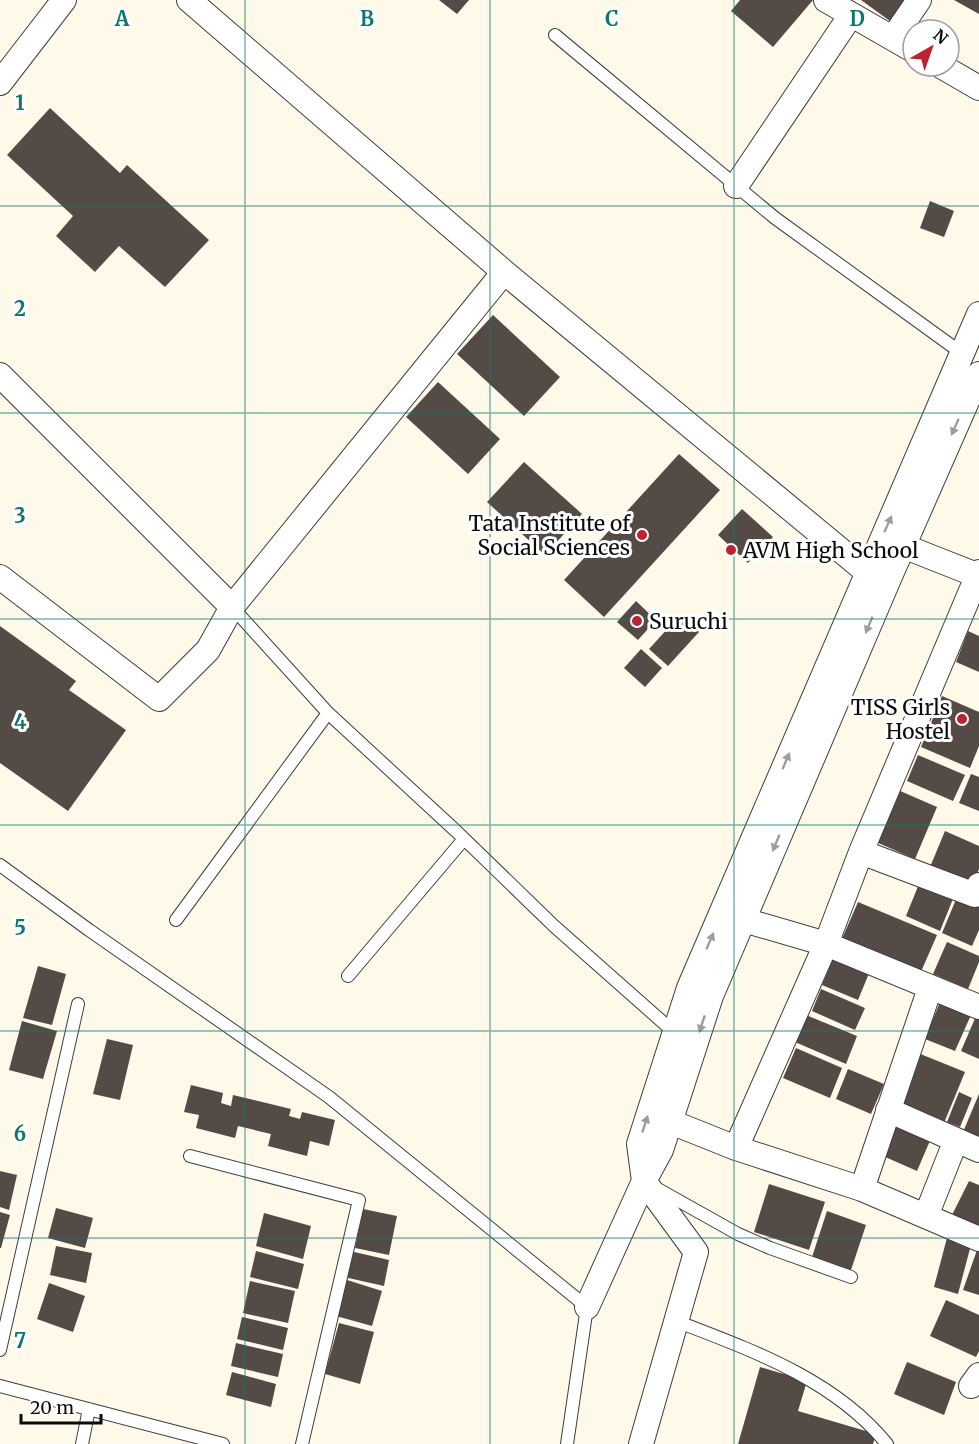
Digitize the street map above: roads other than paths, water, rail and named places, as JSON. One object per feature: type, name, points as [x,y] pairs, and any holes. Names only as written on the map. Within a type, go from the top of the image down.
[{"type":"street","points":[[0,83],[64,0]]},
{"type":"street","points":[[189,0],[504,272],[877,577]]},
{"type":"street","points":[[826,0],[901,43]]},
{"type":"street","points":[[912,18],[919,0]]},
{"type":"street","points":[[736,186],[851,15]]},
{"type":"street","points":[[961,78],[979,88]]},
{"type":"street","points":[[0,577],[159,699],[208,650],[232,607],[504,272]]},
{"type":"street","points":[[586,1307],[644,1181],[661,1150],[711,996],[733,917],[971,357],[979,314]]},
{"type":"street","points":[[877,577],[903,546],[979,374]]},
{"type":"street","points":[[0,375],[232,607]]},
{"type":"street","points":[[736,1148],[826,944],[861,852],[979,574],[903,546]]},
{"type":"street","points":[[861,852],[975,895],[979,885]]},
{"type":"street","points":[[733,917],[826,944],[979,1007]]},
{"type":"street","points":[[641,1444],[696,1252],[644,1181],[639,1144],[689,988],[733,917]]},
{"type":"street","points":[[862,1189],[930,988]]},
{"type":"street","points":[[888,1110],[979,1150]]},
{"type":"street","points":[[670,1122],[736,1148],[862,1189],[979,1239]]},
{"type":"street","points":[[926,1216],[956,1140]]},
{"type":"lane","points":[[555,35],[775,218],[971,357]]},
{"type":"lane","points":[[232,607],[328,713],[554,926],[675,1033]]},
{"type":"lane","points":[[176,920],[328,713]]},
{"type":"lane","points":[[348,976],[464,839]]},
{"type":"lane","points":[[0,865],[328,1097],[586,1307],[567,1444]]},
{"type":"lane","points":[[0,1350],[78,1004]]},
{"type":"lane","points":[[190,1155],[359,1200],[302,1444]]},
{"type":"lane","points":[[644,1181],[738,1234],[851,1277]]},
{"type":"lane","points":[[676,1321],[771,1358],[814,1383],[846,1405],[877,1432],[886,1444]]},
{"type":"lane","points":[[0,1386],[222,1444]]},
{"type":"lane","points":[[82,1444],[89,1409]]},
{"type":"place","name":"Tata Institute of Social Sciences","points":[[642,535]]},
{"type":"place","name":"AVM High School","points":[[731,550]]},
{"type":"place","name":"Suruchi","points":[[637,621]]},
{"type":"place","name":"TISS Girls Hostel","points":[[962,719]]}]
